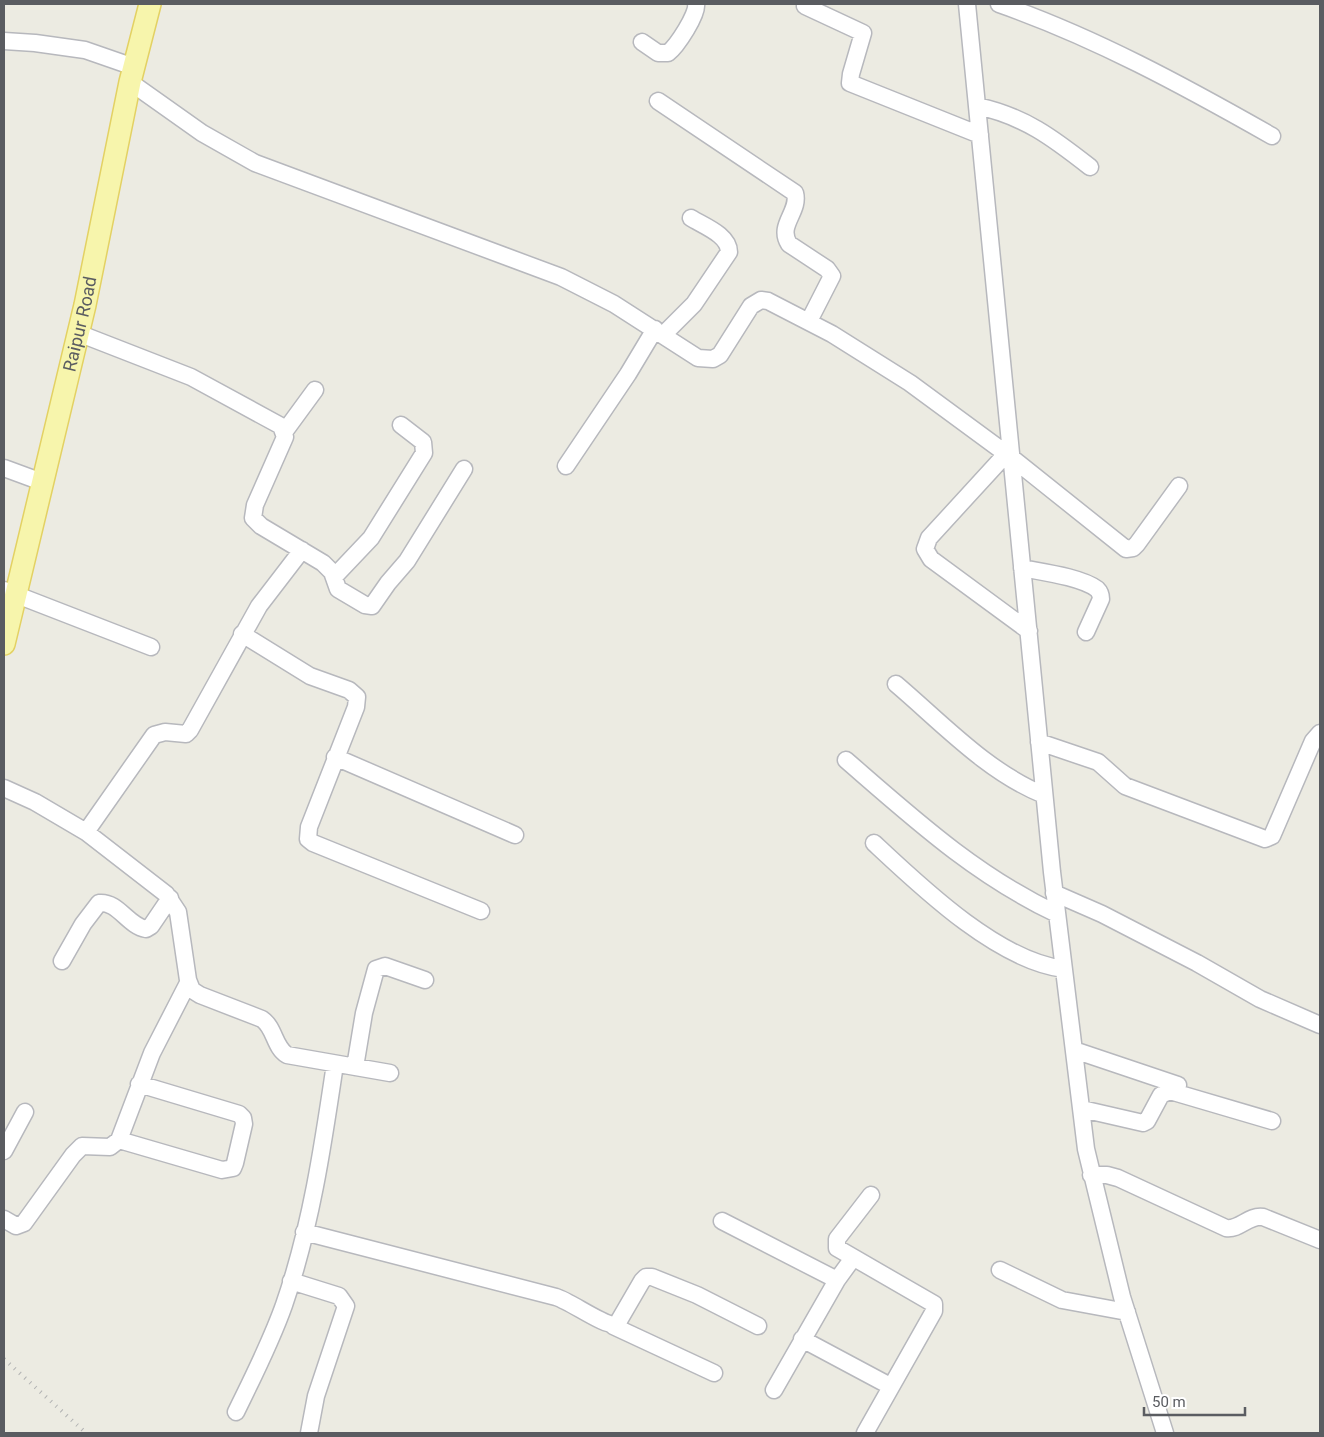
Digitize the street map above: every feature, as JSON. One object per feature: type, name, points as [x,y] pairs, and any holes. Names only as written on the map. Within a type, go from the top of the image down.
[{"type":"main road","name":"Raipur Road","points":[[4,644],[10,592],[42,482],[78,333],[132,75],[150,4]]},
{"type":"street","points":[[642,42],[658,52],[668,53],[681,38],[696,10],[696,4]]},
{"type":"street","points":[[967,4],[1009,456],[1029,631],[1056,914],[1082,1109],[1092,1175],[1127,1312],[1165,1433]]},
{"type":"street","points":[[999,4],[1069,32],[1192,90],[1272,136]]},
{"type":"street","points":[[805,6],[863,33],[850,83],[980,135]]},
{"type":"street","points":[[4,41],[77,49],[132,75],[202,133],[256,163],[561,277],[614,304],[698,358],[714,359],[720,354],[756,302],[768,301],[809,321],[910,383],[1009,456],[1126,549],[1133,548],[1137,544],[1179,486]]},
{"type":"street","points":[[658,101],[795,192],[796,204],[786,226],[785,237],[789,244],[827,270],[832,276],[809,321]]},
{"type":"street","points":[[977,106],[1013,115],[1063,146],[1090,167]]},
{"type":"street","points":[[566,466],[628,374],[659,332],[694,304],[729,252],[726,241],[691,218]]},
{"type":"street","points":[[78,333],[191,377],[277,422],[285,431]]},
{"type":"street","points":[[315,390],[285,431],[285,437],[254,505],[253,518],[261,526],[323,563],[334,577],[338,589],[342,593],[365,605],[372,606],[414,551],[464,469]]},
{"type":"street","points":[[334,577],[371,538],[424,453],[423,442],[401,425]]},
{"type":"street","points":[[1009,456],[929,538],[925,549],[931,559],[1029,631]]},
{"type":"street","points":[[4,468],[42,482]]},
{"type":"street","points":[[86,832],[154,735],[165,732],[186,734],[190,730],[242,634],[271,588],[302,550]]},
{"type":"street","points":[[1022,568],[1071,579],[1097,589],[1101,594],[1101,600],[1086,632]]},
{"type":"street","points":[[10,592],[151,647]]},
{"type":"street","points":[[242,634],[310,676],[349,690],[357,697],[356,707],[309,826],[308,839],[312,843],[481,911]]},
{"type":"street","points":[[896,684],[1000,772],[1022,786],[1044,795]]},
{"type":"street","points":[[1039,742],[1098,762],[1125,786],[1265,839],[1272,836],[1313,742],[1320,733]]},
{"type":"street","points":[[335,758],[515,835]]},
{"type":"street","points":[[846,760],[937,840],[1014,893],[1056,914]]},
{"type":"street","points":[[4,788],[34,802],[86,832],[170,898],[178,912],[188,982],[192,990],[268,1023],[284,1054],[390,1072]]},
{"type":"street","points":[[874,843],[924,890],[953,913],[1027,960],[1064,970]]},
{"type":"street","points":[[1054,893],[1110,918],[1197,963],[1260,999],[1320,1025]]},
{"type":"street","points":[[62,961],[78,931],[99,903],[109,904],[137,925],[146,928],[151,926],[170,898]]},
{"type":"street","points":[[355,1067],[364,1013],[376,969],[385,966],[425,980]]},
{"type":"street","points":[[4,1219],[16,1226],[24,1223],[82,1146],[110,1147],[119,1140],[159,1036],[188,982]]},
{"type":"street","points":[[1074,1050],[1178,1085]]},
{"type":"street","points":[[236,1412],[268,1346],[291,1281],[322,1153],[335,1064]]},
{"type":"street","points":[[119,1140],[222,1170],[233,1168],[235,1164],[244,1124],[240,1114],[139,1084]]},
{"type":"street","points":[[1082,1109],[1143,1123],[1147,1121],[1161,1095],[1170,1092],[1272,1121]]},
{"type":"street","points":[[4,1151],[25,1112]]},
{"type":"street","points":[[1092,1175],[1118,1178],[1226,1228],[1236,1227],[1256,1216],[1263,1217],[1320,1240]]},
{"type":"street","points":[[864,1433],[934,1311],[934,1304],[836,1248],[837,1239],[871,1196]]},
{"type":"street","points":[[722,1221],[837,1280]]},
{"type":"street","points":[[304,1232],[556,1298],[579,1307],[607,1325],[613,1326],[714,1373]]},
{"type":"street","points":[[774,1390],[837,1280],[853,1258]]},
{"type":"street","points":[[1000,1270],[1062,1300],[1127,1312]]},
{"type":"street","points":[[613,1326],[621,1319],[646,1277],[652,1277],[697,1295],[758,1326]]},
{"type":"street","points":[[291,1281],[339,1296],[344,1300],[346,1306],[318,1388],[309,1433]]},
{"type":"street","points":[[802,1339],[890,1386]]},
{"type":"railway","points":[[4,1359],[86,1433]]}]
